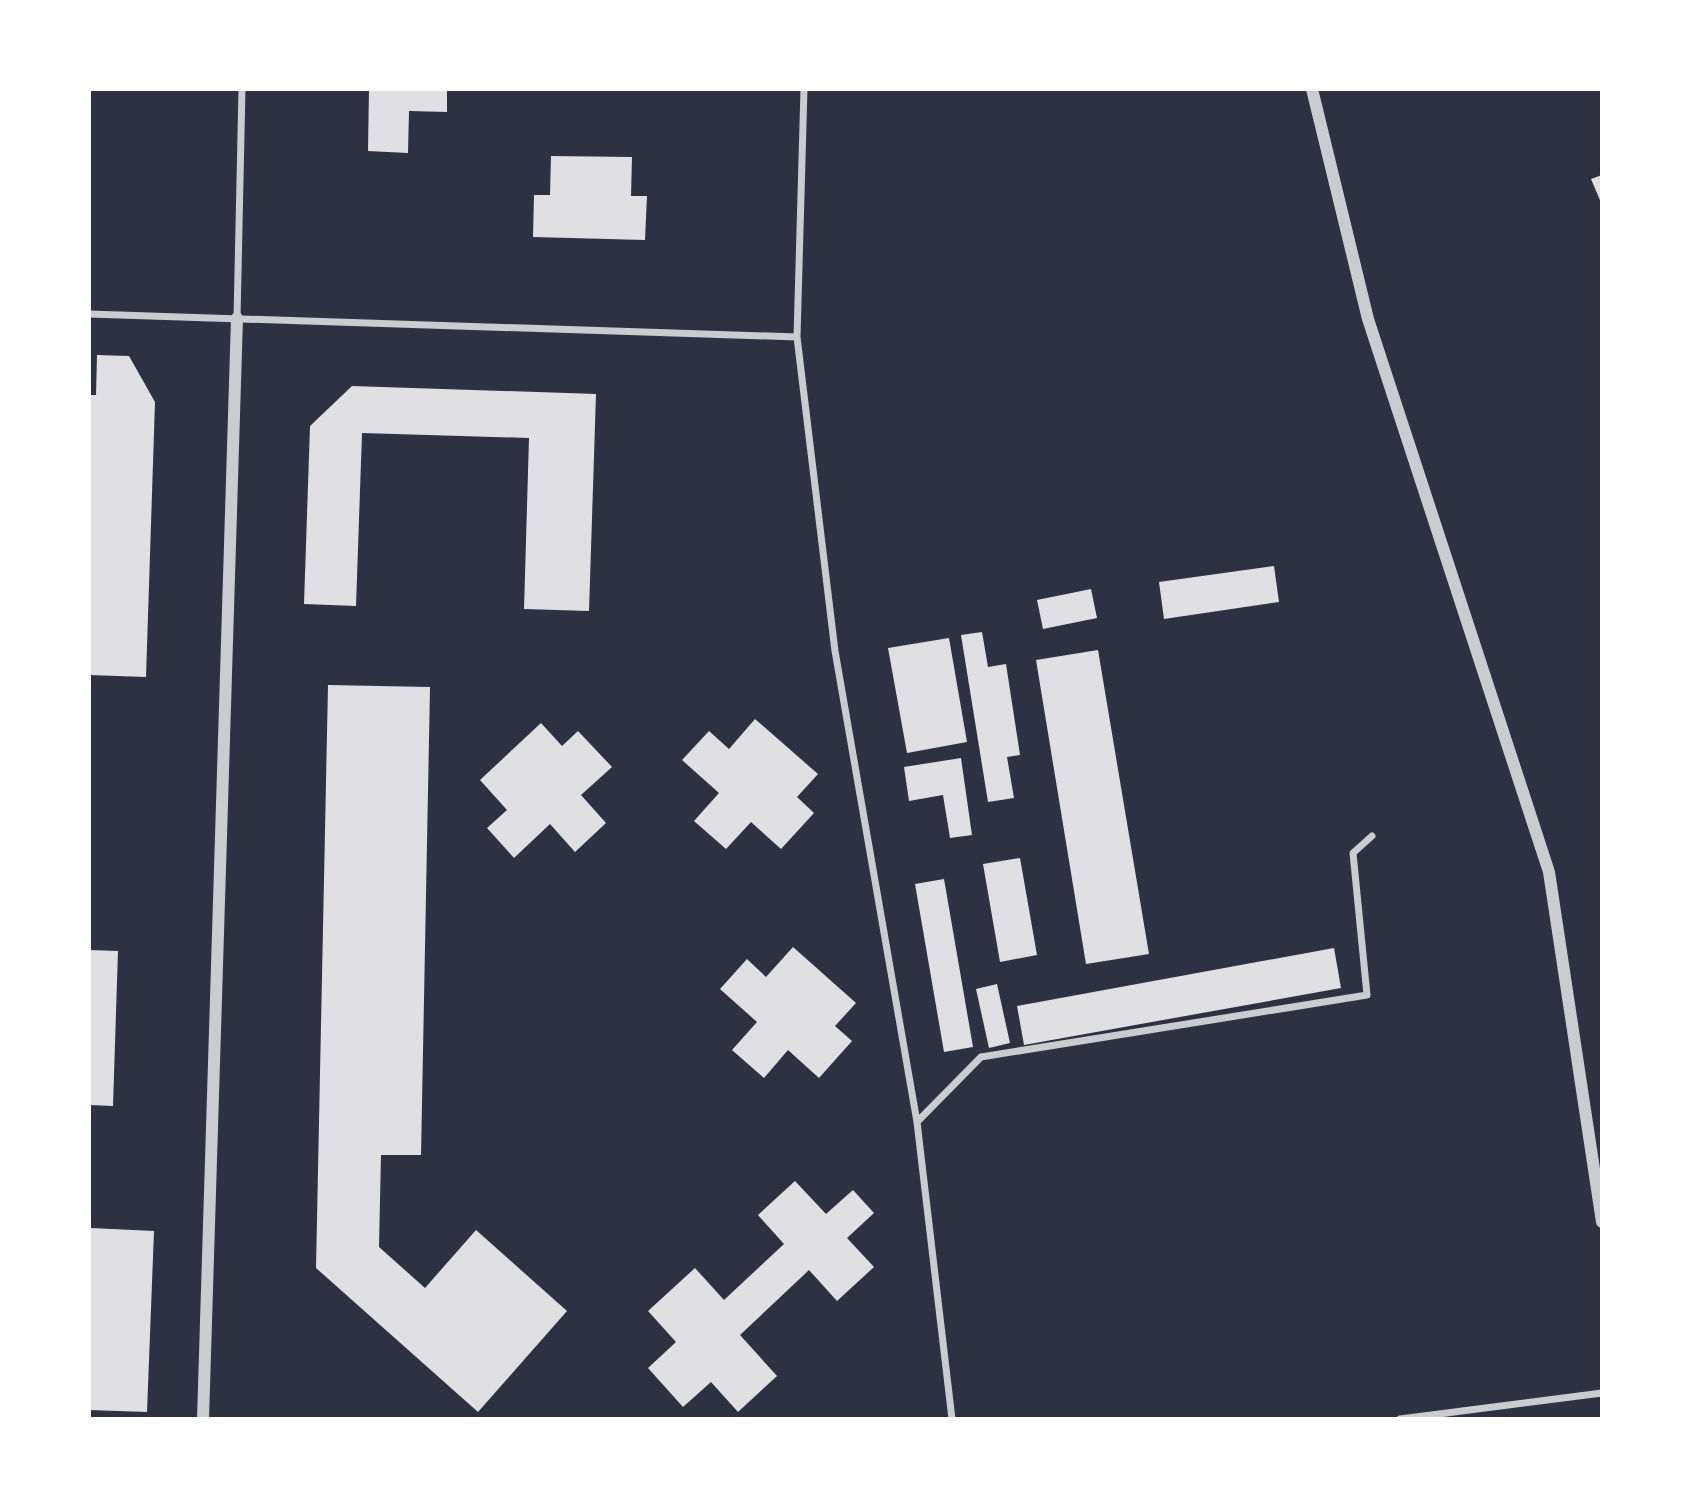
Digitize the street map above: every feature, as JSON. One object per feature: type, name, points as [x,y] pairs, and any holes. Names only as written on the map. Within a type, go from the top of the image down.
[{"type":"street","points":[[202,1419],[242,89]]},
{"type":"street","points":[[804,89],[797,338],[835,651],[917,1122],[952,1419]]},
{"type":"street","points":[[1312,89],[1368,319],[1549,872],[1602,1222]]},
{"type":"street","points":[[89,314],[797,338]]},
{"type":"street","points":[[917,1122],[981,1057],[1367,995],[1353,853],[1372,836]]},
{"type":"street","points":[[1400,1419],[1602,1393]]},
{"type":"building","points":[[369,89],[447,89],[447,112],[409,111],[408,153],[368,151]]},
{"type":"building","points":[[551,156],[632,157],[631,196],[647,196],[645,240],[533,237],[534,195],[550,195]]},
{"type":"building","points":[[1602,175],[1602,205],[1591,179]]},
{"type":"building","points":[[97,355],[129,356],[155,402],[146,677],[89,675],[89,395],[96,395]]},
{"type":"building","points":[[352,386],[596,394],[589,611],[524,609],[529,438],[362,433],[356,606],[304,604],[310,426]]},
{"type":"building","points":[[1274,566],[1279,602],[1164,619],[1159,582]]},
{"type":"building","points":[[1091,589],[1097,618],[1043,629],[1037,600]]},
{"type":"building","points":[[982,632],[988,667],[1006,664],[1020,755],[1007,757],[1014,798],[988,802],[961,635]]},
{"type":"building","points":[[949,638],[967,742],[907,753],[888,648]]},
{"type":"building","points":[[1098,650],[1149,954],[1086,964],[1036,660]]},
{"type":"building","points":[[328,685],[430,687],[421,1155],[381,1155],[379,1247],[425,1288],[476,1230],[567,1311],[478,1412],[316,1268]]},
{"type":"building","points":[[755,719],[818,774],[797,797],[814,813],[781,849],[751,822],[726,849],[694,821],[719,793],[682,760],[709,731],[729,749]]},
{"type":"building","points":[[541,723],[562,746],[578,731],[612,767],[581,795],[606,823],[575,852],[550,824],[514,858],[487,828],[507,810],[480,780]]},
{"type":"building","points":[[961,758],[972,835],[950,838],[943,795],[909,801],[904,767]]},
{"type":"building","points":[[1020,858],[1037,955],[1000,962],[983,864]]},
{"type":"building","points":[[944,879],[973,1047],[944,1052],[915,884]]},
{"type":"building","points":[[793,947],[856,1003],[835,1026],[852,1041],[819,1078],[788,1050],[764,1078],[732,1050],[757,1022],[720,989],[747,959],[766,977]]},
{"type":"building","points":[[1334,948],[1341,988],[1024,1045],[1017,1006]]},
{"type":"building","points":[[89,950],[118,951],[113,1106],[89,1105]]},
{"type":"building","points":[[997,984],[1010,1043],[989,1048],[976,989]]},
{"type":"building","points":[[795,1181],[826,1214],[853,1190],[874,1213],[847,1238],[874,1267],[837,1301],[809,1270],[740,1335],[777,1376],[738,1412],[711,1382],[683,1407],[648,1368],[676,1342],[648,1311],[695,1268],[724,1300],[784,1244],[758,1215]]},
{"type":"building","points":[[91,1228],[154,1231],[147,1412],[89,1410]]}]
